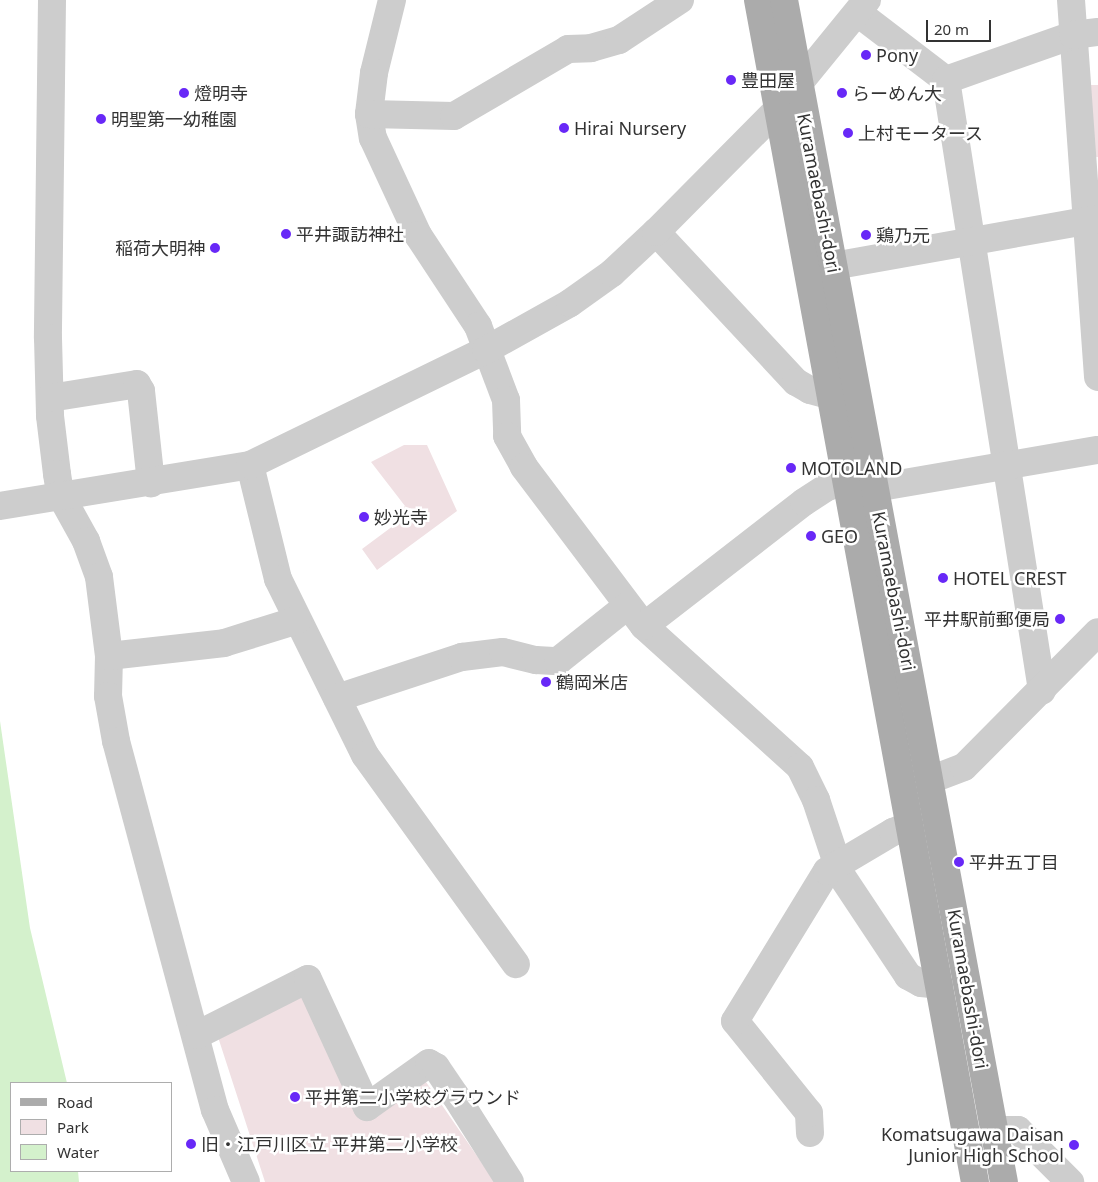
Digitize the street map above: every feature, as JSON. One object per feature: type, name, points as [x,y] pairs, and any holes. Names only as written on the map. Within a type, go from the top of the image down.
[{"type":"main road","name":"Kuramaebashi-dori","points":[[758,0],[908,826],[975,1182]]},
{"type":"main road","name":"Kuramaebashi-dori","points":[[785,10],[1004,1182]]},
{"type":"street","points":[[52,0],[47,288],[50,398],[60,494],[86,541],[99,576],[110,656],[108,696],[116,741],[215,1110],[246,1182]]},
{"type":"street","points":[[392,0],[374,73],[369,114],[373,138],[418,235],[478,326],[506,400],[507,436],[519,459],[627,606],[644,626],[800,767],[816,800],[837,865],[908,976],[921,983],[939,985]]},
{"type":"street","points":[[369,114],[454,116],[568,49],[590,48],[619,40],[680,0]]},
{"type":"street","points":[[1071,0],[1086,33],[1098,377]]},
{"type":"street","points":[[9,504],[60,494],[151,483],[250,465],[486,350],[570,303],[612,273],[656,232],[778,109],[863,7],[946,80],[1042,690]]},
{"type":"street","points":[[946,80],[1086,33]]},
{"type":"street","points":[[833,266],[1092,220]]},
{"type":"street","points":[[656,232],[796,382],[810,390],[829,394]]},
{"type":"street","points":[[50,398],[137,384],[141,391],[151,483]]},
{"type":"street","points":[[875,488],[1008,467],[1098,450]]},
{"type":"street","points":[[250,465],[278,579],[365,755],[392,796],[516,964]]},
{"type":"street","points":[[644,626],[804,502],[827,487],[845,482]]},
{"type":"street","points":[[337,698],[462,657],[503,652],[536,660],[558,661],[627,606]]},
{"type":"street","points":[[110,656],[224,643],[298,620]]},
{"type":"street","points":[[930,780],[964,767],[1098,632]]},
{"type":"street","points":[[810,1133],[809,1113],[735,1022],[827,871],[893,832],[908,826]]},
{"type":"street","points":[[196,1035],[308,980],[367,1107],[429,1063],[455,1095],[510,1182]]},
{"type":"street","points":[[994,1130],[1018,1130],[1070,1182]]},
{"type":"green space","points":[[1082,85],[1098,85],[1098,157],[1085,158]]},
{"type":"green space","points":[[404,445],[427,445],[457,511],[377,570],[362,549],[397,523],[391,516],[405,506],[371,462]]},
{"type":"green space","name":"平井第二小学校グラウンド","points":[[295,995],[305,996],[360,1112],[418,1081],[426,1082],[495,1182],[265,1182],[218,1037]]},
{"type":"water","points":[[0,721],[30,928],[67,1082],[10,1082],[10,1172],[78,1172],[79,1182],[0,1182]]},
{"type":"place","name":"Pony","points":[[866,55]]},
{"type":"place","name":"豊田屋","points":[[731,80]]},
{"type":"place","name":"燈明寺","points":[[184,93]]},
{"type":"place","name":"らーめん大","points":[[842,93]]},
{"type":"place","name":"明聖第一幼稚園","points":[[101,119]]},
{"type":"place","name":"Hirai Nursery","points":[[564,128]]},
{"type":"place","name":"上村モータース","points":[[848,133]]},
{"type":"place","name":"平井諏訪神社","points":[[286,234]]},
{"type":"place","name":"鶏乃元","points":[[866,235]]},
{"type":"place","name":"稲荷大明神","points":[[215,248]]},
{"type":"place","name":"MOTOLAND","points":[[791,468]]},
{"type":"place","name":"妙光寺","points":[[364,517]]},
{"type":"place","name":"GEO","points":[[811,536]]},
{"type":"place","name":"HOTEL CREST","points":[[943,578]]},
{"type":"place","name":"平井駅前郵便局","points":[[1060,619]]},
{"type":"place","name":"鶴岡米店","points":[[546,682]]},
{"type":"place","name":"平井五丁目","points":[[959,862]]},
{"type":"place","name":"平井第二小学校グラウンド","points":[[295,1097]]},
{"type":"place","name":"旧・江戸川区立 平井第二小学校","points":[[191,1144]]},
{"type":"place","name":"Komatsugawa Daisan Junior High School","points":[[1074,1145]]}]
